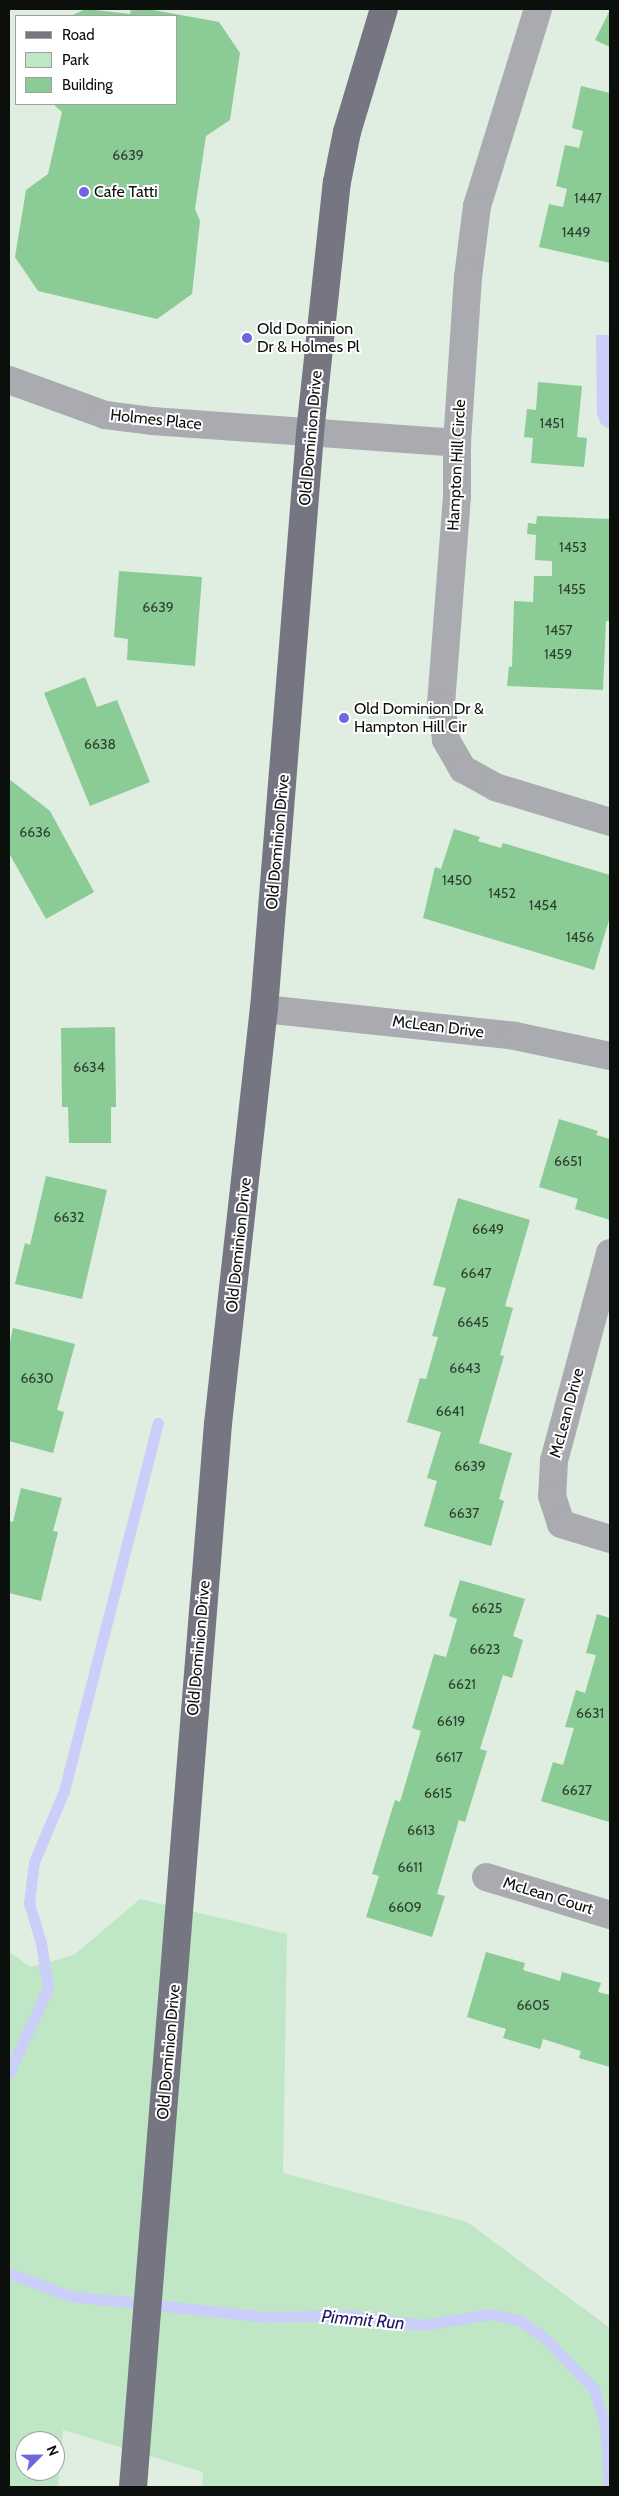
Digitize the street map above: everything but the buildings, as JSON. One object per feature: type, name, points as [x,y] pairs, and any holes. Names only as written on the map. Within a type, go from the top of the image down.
[{"type":"main road","name":"Old Dominion Drive","points":[[133,2487],[218,1424],[264,1009],[310,433],[338,182],[347,132],[384,9]]},
{"type":"street","name":"Hampton Hill Circle","points":[[538,9],[477,206],[468,277],[457,444],[458,496],[441,704],[446,740],[462,768],[495,787],[610,822]]},
{"type":"street","name":"Holmes Place","points":[[9,380],[104,415],[457,444]]},
{"type":"street","name":"McLean Drive","points":[[264,1009],[515,1036],[610,1056]]},
{"type":"street","name":"McLean Drive","points":[[610,1253],[554,1462],[552,1496],[561,1524],[610,1539]]},
{"type":"street","name":"McLean Court","points":[[486,1877],[610,1914]]},
{"type":"green space","points":[[140,1899],[287,1934],[283,2173],[467,2222],[610,2328],[610,2487],[202,2487],[203,2472],[63,2430],[15,2431],[15,2481],[59,2481],[58,2487],[9,2487],[9,1952],[31,1967],[74,1955]]},
{"type":"water","points":[[596,335],[610,335],[610,430],[601,424],[597,414]]},
{"type":"waterway","points":[[9,2073],[48,1988],[41,1943],[29,1903],[34,1862],[64,1791],[158,1423]]},
{"type":"waterway","name":"Pimmit Run","points":[[9,2273],[70,2296],[267,2317],[348,2315],[421,2325],[492,2314],[519,2320],[546,2339],[594,2389],[605,2425],[609,2487]]},
{"type":"place","name":"Cafe Tatti","points":[[84,192]]},
{"type":"place","name":"Old Dominion Dr & Holmes Pl","points":[[247,338]]},
{"type":"place","name":"Old Dominion Dr & Hampton Hill Cir","points":[[344,718]]}]
